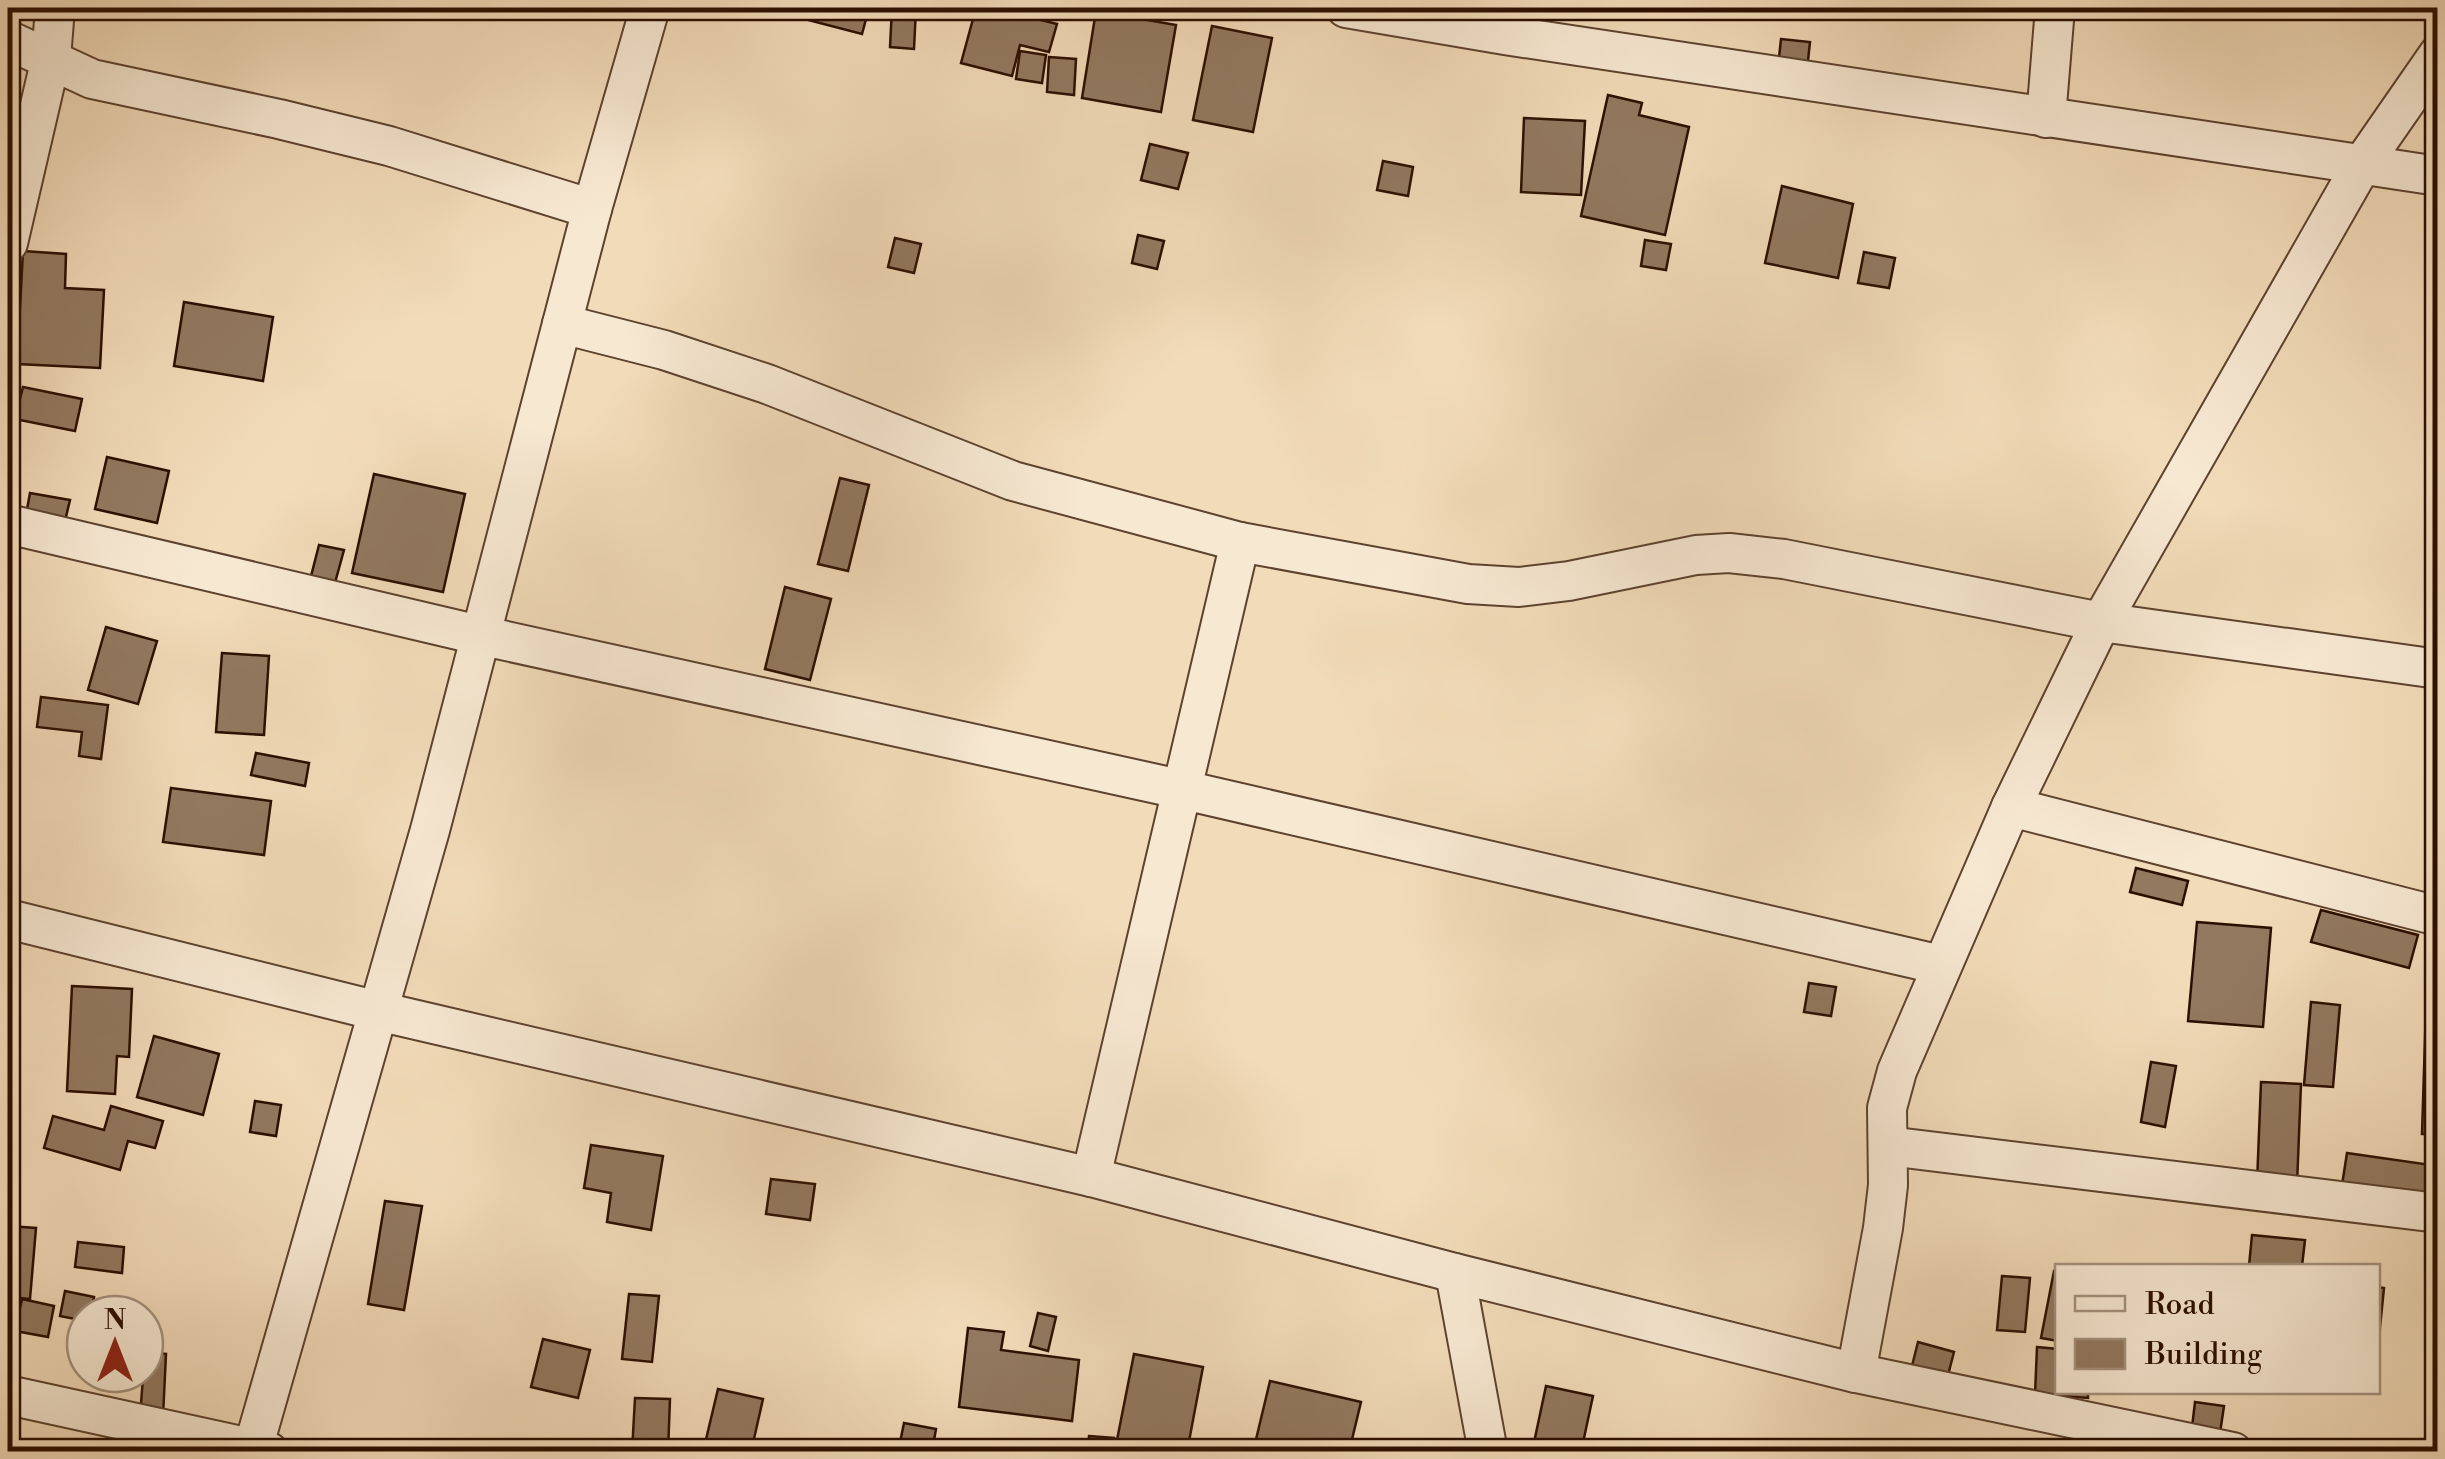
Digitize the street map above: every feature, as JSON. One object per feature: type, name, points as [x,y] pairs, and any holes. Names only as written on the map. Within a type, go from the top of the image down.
[{"type":"street","points":[[8,243],[51,58],[55,8]]},
{"type":"street","points":[[8,1395],[258,1450],[430,830],[592,209],[650,8]]},
{"type":"street","points":[[1346,8],[2438,176]]},
{"type":"street","points":[[2046,118],[2054,8]]},
{"type":"street","points":[[8,40],[92,79],[279,118],[389,146],[592,209]]},
{"type":"street","points":[[1856,1373],[1884,1228],[1887,1108],[1941,965],[2010,806],[2101,622],[2361,166],[2438,55]]},
{"type":"street","points":[[562,324],[664,350],[767,384],[1014,481],[1240,542],[1468,584],[1519,588],[1696,555],[1729,553],[1784,559],[2101,622],[2438,669]]},
{"type":"street","points":[[8,524],[479,635],[1184,790],[1941,965]]},
{"type":"street","points":[[1091,1178],[1240,542]]},
{"type":"street","points":[[2010,806],[2438,916]]},
{"type":"street","points":[[8,919],[378,1011],[1091,1178],[2127,1441],[2232,1452]]},
{"type":"street","points":[[1888,1146],[2438,1214]]},
{"type":"street","points":[[1455,1273],[1488,1452]]},
{"type":"building","points":[[762,8],[869,8],[862,34]]},
{"type":"building","points":[[892,8],[916,8],[914,49],[890,47]]},
{"type":"building","points":[[976,8],[993,8],[1057,24],[1049,52],[1020,45],[1012,76],[961,63]]},
{"type":"building","points":[[1793,8],[1793,13],[1765,11]]},
{"type":"building","points":[[1096,11],[1176,25],[1161,112],[1082,98]]},
{"type":"building","points":[[1212,26],[1272,38],[1253,132],[1193,120]]},
{"type":"building","points":[[1781,39],[1810,42],[1807,70],[1778,67]]},
{"type":"building","points":[[1020,51],[1046,55],[1042,83],[1016,79]]},
{"type":"building","points":[[1049,57],[1076,59],[1074,95],[1047,92]]},
{"type":"building","points":[[1608,95],[1642,103],[1639,115],[1689,127],[1665,235],[1581,216]]},
{"type":"building","points":[[1524,118],[1585,121],[1581,195],[1521,192]]},
{"type":"building","points":[[1150,144],[1188,153],[1178,189],[1141,180]]},
{"type":"building","points":[[1383,161],[1413,167],[1408,196],[1377,190]]},
{"type":"building","points":[[1782,186],[1853,204],[1838,278],[1765,263]]},
{"type":"building","points":[[1138,235],[1164,241],[1157,269],[1132,263]]},
{"type":"building","points":[[895,238],[921,244],[914,273],[888,267]]},
{"type":"building","points":[[1645,240],[1671,244],[1666,270],[1641,266]]},
{"type":"building","points":[[23,251],[66,254],[65,288],[104,290],[100,368],[17,364]]},
{"type":"building","points":[[1864,252],[1895,258],[1889,288],[1858,283]]},
{"type":"building","points":[[184,302],[273,317],[263,381],[174,366]]},
{"type":"building","points":[[23,387],[82,399],[75,431],[15,419]]},
{"type":"building","points":[[107,457],[169,471],[157,523],[95,509]]},
{"type":"building","points":[[374,474],[465,494],[443,592],[352,573]]},
{"type":"building","points":[[840,478],[869,485],[848,571],[818,564]]},
{"type":"building","points":[[30,493],[70,500],[65,521],[26,515]]},
{"type":"building","points":[[319,545],[344,550],[333,590],[309,584]]},
{"type":"building","points":[[785,587],[831,599],[810,680],[765,669]]},
{"type":"building","points":[[106,627],[157,641],[138,704],[88,690]]},
{"type":"building","points":[[222,653],[269,656],[264,735],[216,732]]},
{"type":"building","points":[[41,697],[108,705],[101,759],[79,756],[82,732],[37,727]]},
{"type":"building","points":[[256,753],[309,763],[305,786],[251,775]]},
{"type":"building","points":[[171,788],[271,801],[264,855],[163,842]]},
{"type":"building","points":[[2136,868],[2188,881],[2182,905],[2130,892]]},
{"type":"building","points":[[2321,910],[2418,935],[2409,968],[2311,942]]},
{"type":"building","points":[[2197,922],[2271,928],[2263,1027],[2188,1021]]},
{"type":"building","points":[[1809,983],[1836,987],[1831,1016],[1804,1012]]},
{"type":"building","points":[[72,986],[132,989],[129,1057],[117,1056],[115,1094],[67,1091]]},
{"type":"building","points":[[2311,1002],[2340,1005],[2333,1087],[2304,1085]]},
{"type":"building","points":[[2426,1007],[2438,1007],[2438,1134],[2422,1134]]},
{"type":"building","points":[[154,1036],[219,1054],[203,1115],[137,1097]]},
{"type":"building","points":[[2151,1062],[2176,1066],[2165,1127],[2141,1122]]},
{"type":"building","points":[[2261,1082],[2301,1084],[2297,1185],[2257,1183]]},
{"type":"building","points":[[255,1101],[281,1105],[276,1136],[250,1132]]},
{"type":"building","points":[[111,1106],[163,1121],[155,1148],[128,1141],[120,1170],[44,1148],[53,1116],[104,1130]]},
{"type":"building","points":[[591,1145],[663,1156],[651,1230],[607,1222],[611,1193],[584,1188]]},
{"type":"building","points":[[2347,1153],[2438,1166],[2438,1198],[2342,1185]]},
{"type":"building","points":[[771,1179],[815,1184],[810,1220],[766,1214]]},
{"type":"building","points":[[385,1201],[422,1206],[404,1310],[368,1304]]},
{"type":"building","points":[[8,1226],[36,1228],[30,1299],[8,1297]]},
{"type":"building","points":[[2252,1235],[2305,1240],[2302,1264],[2249,1264]]},
{"type":"building","points":[[78,1242],[124,1247],[122,1273],[75,1267]]},
{"type":"building","points":[[2054,1271],[2055,1340],[2041,1338]]},
{"type":"building","points":[[2002,1276],[2030,1278],[2025,1332],[1997,1330]]},
{"type":"building","points":[[2380,1287],[2384,1288],[2380,1327]]},
{"type":"building","points":[[65,1291],[80,1294],[65,1294],[65,1317],[60,1316]]},
{"type":"building","points":[[629,1294],[659,1296],[652,1362],[622,1359]]},
{"type":"building","points":[[22,1299],[54,1306],[48,1337],[15,1331]]},
{"type":"building","points":[[1038,1313],[1056,1317],[1048,1351],[1030,1346]]},
{"type":"building","points":[[968,1328],[1004,1332],[1001,1350],[1079,1360],[1072,1421],[959,1407]]},
{"type":"building","points":[[543,1339],[590,1350],[578,1398],[531,1387]]},
{"type":"building","points":[[1918,1342],[1954,1352],[1947,1379],[1911,1370]]},
{"type":"building","points":[[2037,1347],[2055,1349],[2055,1394],[2088,1394],[2088,1398],[2035,1394]]},
{"type":"building","points":[[1134,1354],[1203,1367],[1187,1452],[1117,1440]]},
{"type":"building","points":[[1270,1381],[1361,1402],[1349,1452],[1253,1452]]},
{"type":"building","points":[[1546,1386],[1593,1396],[1581,1452],[1532,1452]]},
{"type":"building","points":[[718,1389],[763,1399],[751,1452],[703,1452]]},
{"type":"building","points":[[142,1394],[164,1394],[163,1417],[140,1416]]},
{"type":"building","points":[[635,1398],[670,1399],[668,1452],[632,1452]]},
{"type":"building","points":[[2195,1402],[2224,1406],[2219,1440],[2191,1436]]},
{"type":"building","points":[[904,1423],[936,1429],[932,1452],[898,1452]]},
{"type":"building","points":[[1089,1436],[1114,1438],[1113,1452],[1088,1452]]}]
